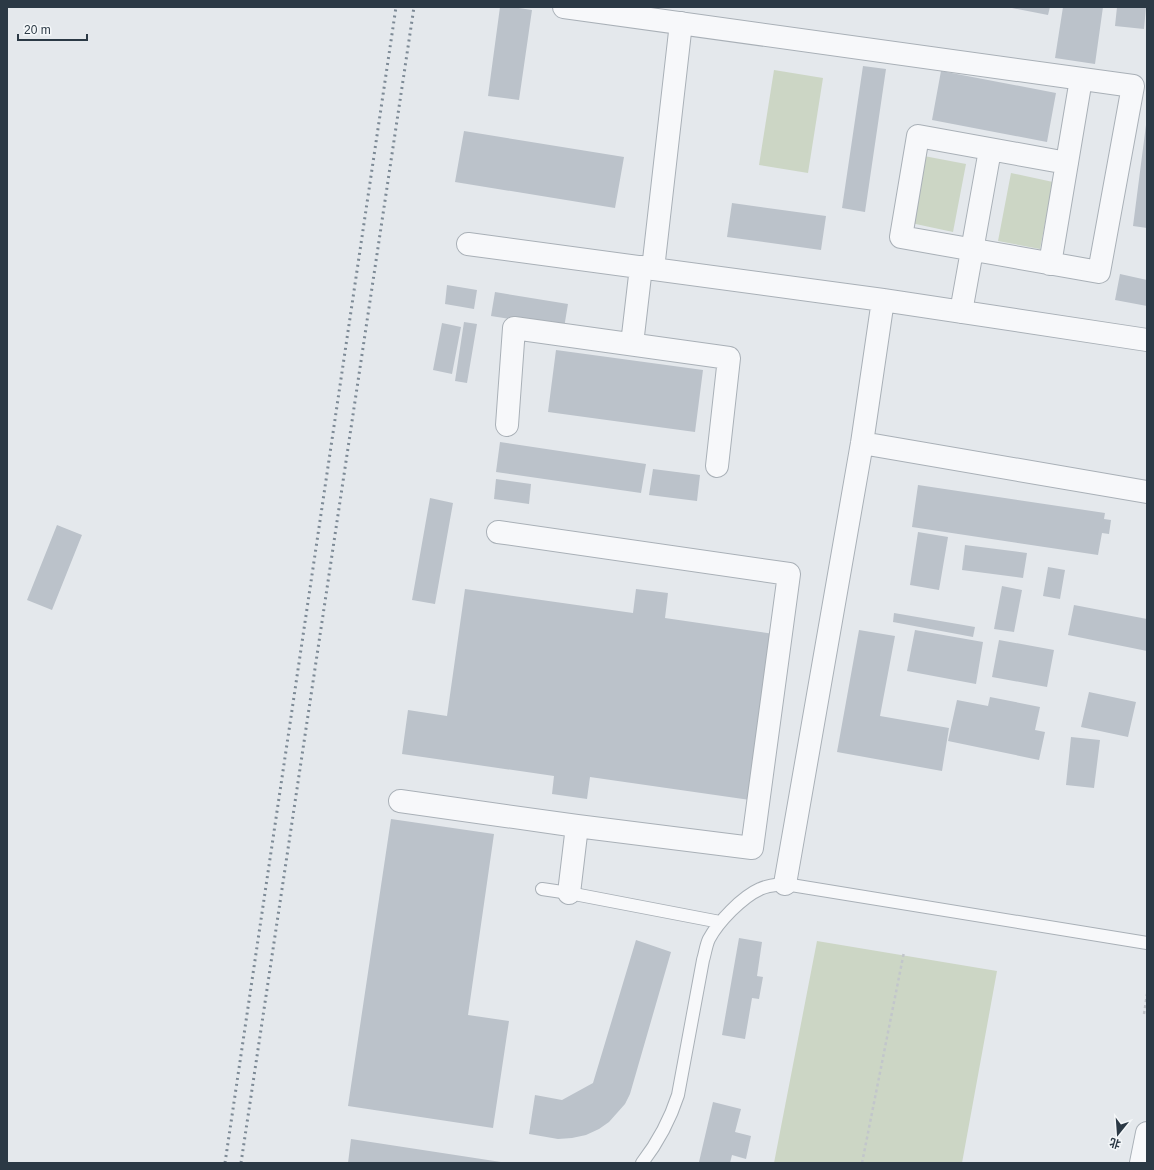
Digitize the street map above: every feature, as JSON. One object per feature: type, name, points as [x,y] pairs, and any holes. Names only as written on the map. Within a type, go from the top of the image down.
[{"type":"street","points":[[564,7],[1133,86],[1099,272],[900,237],[918,136],[1067,163]]},
{"type":"street","points":[[632,344],[647,268],[681,23]]},
{"type":"street","points":[[1050,264],[1081,79]]},
{"type":"street","points":[[961,312],[990,150]]},
{"type":"street","points":[[468,244],[882,300],[1147,340]]},
{"type":"street","points":[[785,884],[862,443],[882,300]]},
{"type":"street","points":[[507,425],[514,328],[729,358],[717,466]]},
{"type":"street","points":[[862,443],[1147,492]]},
{"type":"street","points":[[400,801],[577,826],[752,848],[789,574],[498,532]]},
{"type":"street","points":[[569,893],[577,826]]},
{"type":"street","points":[[1141,1163],[1147,1133]]},
{"type":"lane","points":[[642,1163],[653,1148],[672,1114],[679,1089],[703,960],[709,940],[720,922],[735,908],[760,889],[772,885],[785,884],[1147,943]]},
{"type":"lane","points":[[542,889],[720,922]]},
{"type":"path","points":[[862,1163],[904,952]]},
{"type":"path","points":[[1144,1014],[1147,994]]},
{"type":"green space","points":[[774,70],[823,78],[808,173],[759,165]]},
{"type":"green space","points":[[924,156],[966,164],[953,232],[911,223]]},
{"type":"green space","points":[[1011,173],[1053,182],[1040,249],[998,241]]},
{"type":"green space","points":[[817,941],[997,971],[962,1163],[774,1163]]},
{"type":"building","points":[[500,7],[532,10],[519,100],[488,96]]},
{"type":"building","points":[[1007,7],[1050,7],[1048,15]]},
{"type":"building","points":[[1063,7],[1103,7],[1095,64],[1055,58]]},
{"type":"building","points":[[1117,7],[1146,7],[1144,29],[1115,26]]},
{"type":"building","points":[[863,66],[886,69],[865,212],[842,208]]},
{"type":"building","points":[[941,71],[1056,93],[1047,142],[932,120]]},
{"type":"building","points":[[1147,125],[1147,228],[1133,226]]},
{"type":"building","points":[[464,131],[624,157],[615,208],[455,182]]},
{"type":"building","points":[[732,203],[826,216],[821,250],[727,237]]},
{"type":"building","points":[[1120,274],[1147,280],[1147,306],[1115,300]]},
{"type":"building","points":[[447,285],[477,290],[474,309],[445,304]]},
{"type":"building","points":[[495,292],[568,304],[564,328],[491,316]]},
{"type":"building","points":[[464,322],[477,324],[467,383],[455,381]]},
{"type":"building","points":[[442,323],[461,327],[452,374],[433,370]]},
{"type":"building","points":[[556,350],[703,370],[695,432],[548,412]]},
{"type":"building","points":[[500,442],[646,464],[641,493],[496,472]]},
{"type":"building","points":[[653,469],[700,475],[697,501],[649,495]]},
{"type":"building","points":[[496,479],[531,484],[529,504],[494,499]]},
{"type":"building","points":[[918,485],[1105,513],[1104,519],[1111,520],[1109,534],[1102,533],[1098,555],[912,527]]},
{"type":"building","points":[[430,498],[453,503],[435,604],[412,600]]},
{"type":"building","points":[[57,525],[82,535],[52,610],[27,600]]},
{"type":"building","points":[[918,532],[948,537],[939,590],[910,585]]},
{"type":"building","points":[[965,545],[1027,553],[1023,578],[962,570]]},
{"type":"building","points":[[1048,567],[1065,570],[1060,599],[1043,596]]},
{"type":"building","points":[[1002,586],[1022,590],[1014,632],[994,629]]},
{"type":"building","points":[[465,589],[633,613],[636,589],[668,593],[665,618],[774,634],[750,800],[590,777],[587,799],[552,794],[554,776],[402,754],[408,710],[447,716]]},
{"type":"building","points":[[1074,605],[1147,619],[1147,651],[1068,635]]},
{"type":"building","points":[[894,613],[975,627],[973,637],[893,622]]},
{"type":"building","points":[[859,630],[895,636],[880,716],[949,728],[942,771],[837,752]]},
{"type":"building","points":[[915,630],[983,642],[976,684],[907,671]]},
{"type":"building","points":[[999,640],[1054,650],[1047,687],[992,677]]},
{"type":"building","points":[[1089,692],[1136,702],[1128,737],[1081,727]]},
{"type":"building","points":[[990,697],[1040,707],[1035,730],[1045,732],[1039,760],[948,741],[957,700],[988,706]]},
{"type":"building","points":[[1071,737],[1100,740],[1094,788],[1066,785]]},
{"type":"building","points":[[391,819],[494,834],[468,1015],[509,1021],[493,1128],[348,1106]]},
{"type":"building","points":[[739,938],[762,942],[757,976],[763,977],[759,999],[752,998],[745,1039],[722,1035]]},
{"type":"building","points":[[636,940],[671,952],[630,1094],[625,1104],[609,1122],[586,1135],[558,1139],[529,1134],[535,1095],[562,1100],[593,1083]]},
{"type":"building","points":[[713,1102],[741,1109],[735,1132],[751,1136],[746,1159],[732,1155],[730,1163],[699,1162]]},
{"type":"building","points":[[351,1139],[501,1162],[501,1163],[348,1163]]},
{"type":"railway","points":[[225,1163],[396,7]]},
{"type":"railway","points":[[241,1163],[414,7]]}]
